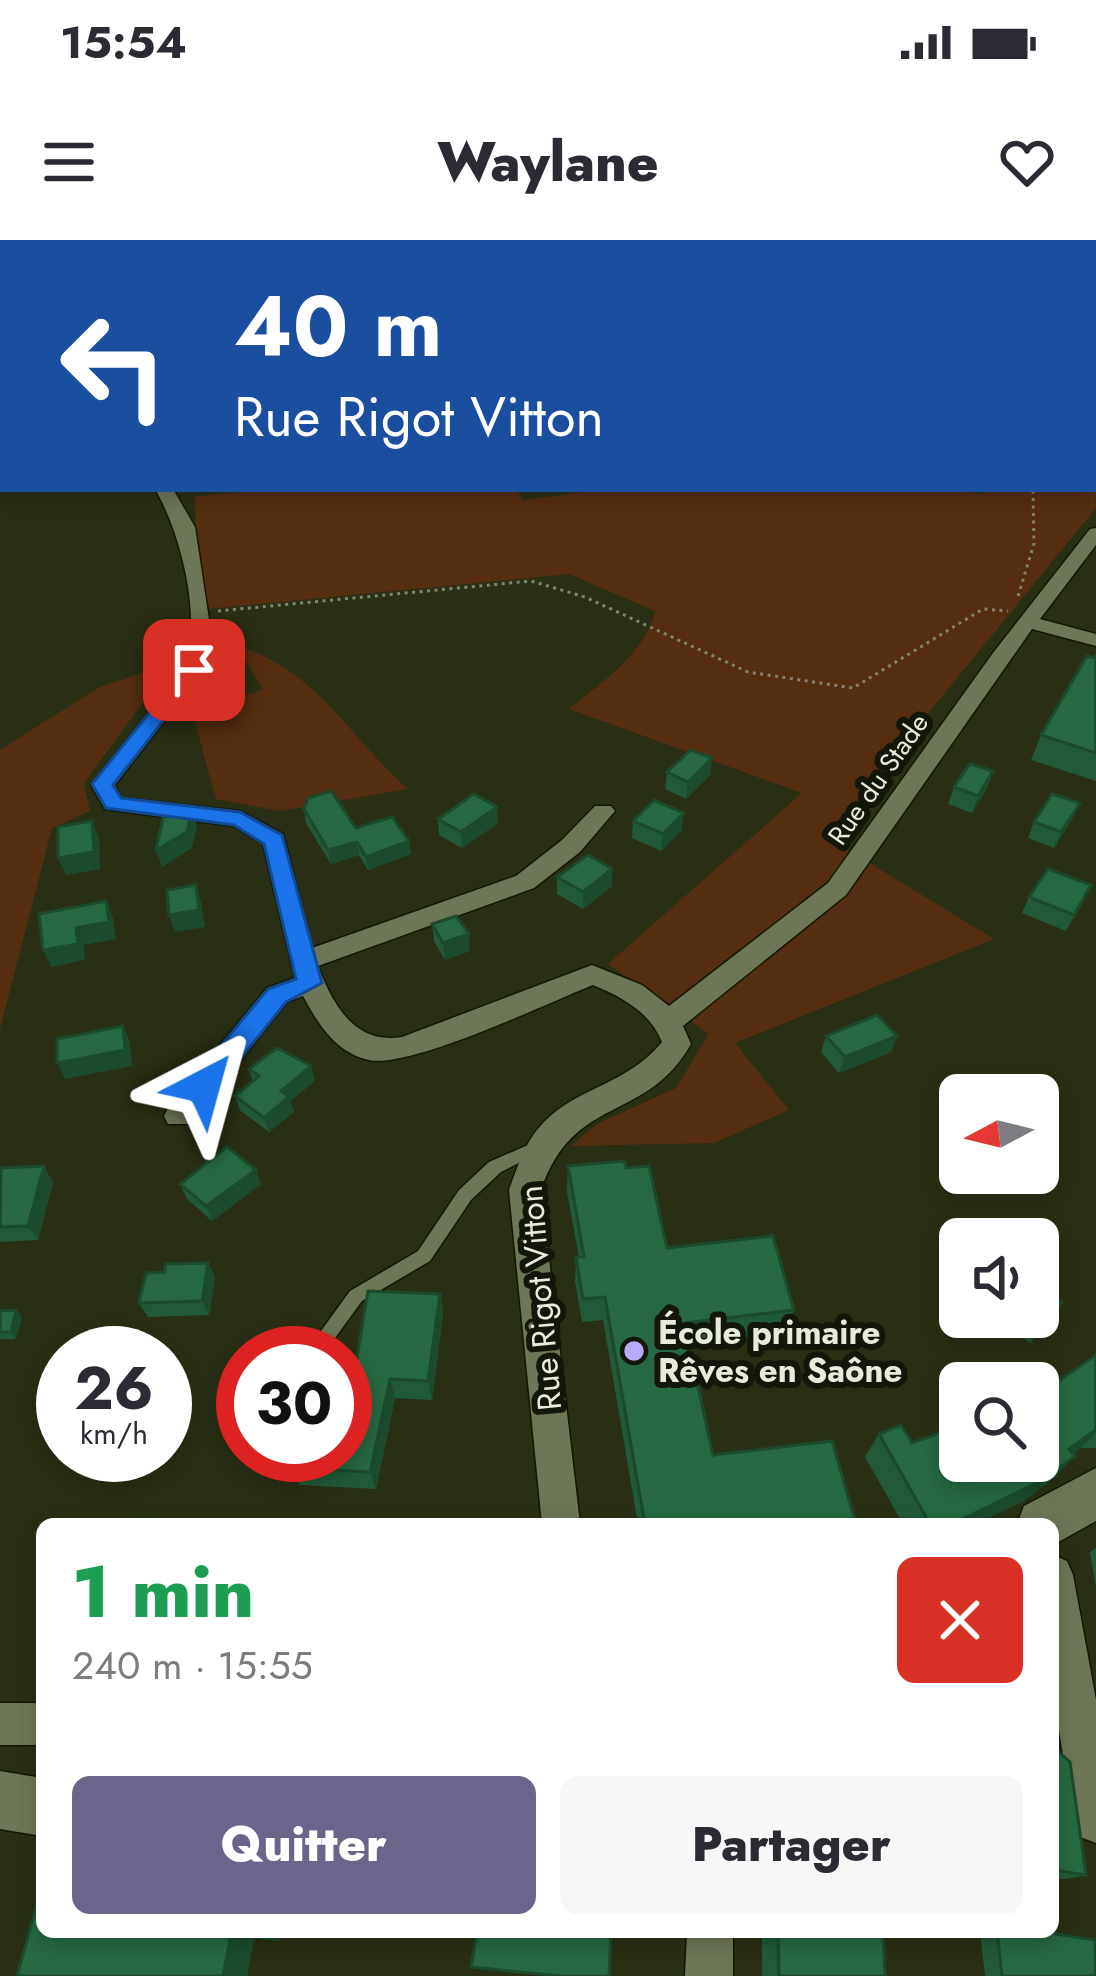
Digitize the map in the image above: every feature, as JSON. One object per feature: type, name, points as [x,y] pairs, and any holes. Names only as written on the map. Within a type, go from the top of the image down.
[{"type":"street","points":[[166,492],[186,526],[203,646],[194,670],[103,784],[113,804],[221,814],[260,828],[274,840],[306,972],[344,1036],[373,1052],[404,1047],[592,975],[611,981],[664,1015]]},
{"type":"street","name":"Rue du Stade","points":[[664,1015],[703,1000],[837,889],[1096,532]]},
{"type":"street","points":[[1027,622],[1096,640]]},
{"type":"street","points":[[179,1116],[277,995],[306,972],[525,882],[571,846],[603,811]]},
{"type":"street","name":"Rue Rigot Vitton","points":[[560,1518],[524,1190],[535,1148],[571,1114],[638,1088],[662,1068],[676,1044],[664,1015]]},
{"type":"street","points":[[1052,1518],[1096,1492]]},
{"type":"street","points":[[1059,1609],[1096,1821]]},
{"type":"street","points":[[0,1724],[36,1724]]},
{"type":"street","points":[[0,1800],[36,1806]]},
{"type":"street","points":[[709,1976],[710,1938]]},
{"type":"lane","points":[[334,1326],[356,1296],[424,1256],[465,1196],[496,1167],[535,1148]]},
{"type":"path","points":[[197,613],[531,581],[564,587],[631,613],[737,668],[853,688],[983,609],[1010,612],[1030,571],[1038,518],[1034,492]]},
{"type":"shaded area","points":[[244,492],[518,492],[523,500],[583,492],[1095,492],[1096,508],[827,837],[994,939],[735,1043],[789,1110],[714,1143],[571,1146],[597,1124],[676,1088],[709,1034],[608,964],[802,793],[569,709],[633,653],[655,611],[569,574],[208,609],[196,539],[195,496]]},
{"type":"shaded area","points":[[236,645],[265,657],[311,688],[408,789],[280,811],[216,799],[192,711],[263,690]]},
{"type":"shaded area","points":[[173,662],[84,783],[90,811],[52,828],[0,1029],[0,750],[98,688]]},
{"type":"building","points":[[1087,656],[1096,656],[1096,753],[1041,735]]},
{"type":"building","points":[[691,750],[712,758],[688,782],[667,772]]},
{"type":"building","points":[[970,764],[993,771],[978,796],[954,787]]},
{"type":"building","points":[[331,791],[356,828],[392,817],[409,841],[366,857],[357,842],[328,850],[304,809],[308,798]]},
{"type":"building","points":[[474,794],[497,807],[461,832],[438,819]]},
{"type":"building","points":[[1052,794],[1080,803],[1061,832],[1034,822]]},
{"type":"building","points":[[654,800],[684,813],[663,834],[633,821]]},
{"type":"building","points":[[180,808],[192,809],[187,832],[156,850],[163,818]]},
{"type":"building","points":[[92,821],[94,852],[58,858],[58,827]]},
{"type":"building","points":[[588,855],[612,869],[583,892],[557,877]]},
{"type":"building","points":[[1048,869],[1091,885],[1074,915],[1029,897]]},
{"type":"building","points":[[196,885],[199,910],[169,915],[167,890]]},
{"type":"building","points":[[106,901],[109,922],[76,928],[78,944],[43,950],[39,914]]},
{"type":"building","points":[[456,916],[469,934],[443,943],[432,924]]},
{"type":"building","points":[[877,1015],[897,1036],[845,1057],[826,1036]]},
{"type":"building","points":[[123,1026],[125,1050],[57,1063],[57,1039]]},
{"type":"building","points":[[277,1048],[311,1066],[281,1091],[289,1097],[264,1118],[235,1096],[259,1076],[249,1069]]},
{"type":"building","points":[[227,1147],[256,1170],[206,1206],[180,1184]]},
{"type":"building","points":[[624,1161],[626,1168],[649,1166],[667,1248],[773,1236],[794,1310],[684,1323],[713,1455],[832,1441],[854,1518],[644,1518],[605,1297],[583,1299],[576,1257],[584,1257],[568,1166]]},
{"type":"building","points":[[44,1166],[28,1226],[0,1227],[1,1168]]},
{"type":"building","points":[[208,1263],[202,1301],[139,1303],[146,1273],[165,1272],[166,1264]]},
{"type":"building","points":[[368,1291],[440,1294],[428,1381],[390,1379],[372,1463],[372,1326],[362,1326]]},
{"type":"building","points":[[16,1310],[11,1332],[0,1332],[0,1311]]},
{"type":"building","points":[[1096,1355],[1096,1430],[1069,1449],[1075,1456],[1059,1468],[1059,1381]]},
{"type":"building","points":[[901,1425],[912,1443],[939,1432],[939,1482],[1039,1482],[964,1518],[927,1518],[879,1434]]},
{"type":"building","points":[[1059,1752],[1070,1762],[1086,1875],[1059,1871]]},
{"type":"building","points":[[36,1908],[36,1938],[230,1938],[223,1976],[17,1976]]},
{"type":"building","points":[[1059,1935],[1095,1940],[1096,1976],[1002,1976],[998,1938]]},
{"type":"building","points":[[476,1938],[611,1938],[609,1976],[471,1967]]},
{"type":"building","points":[[778,1938],[883,1938],[885,1976],[779,1976]]},
{"type":"place","name":"École primaire Rêves en Saône","points":[[634,1351]]},
{"type":"route","points":[[194,670],[103,784],[113,804],[203,811],[240,819],[274,840],[310,983],[277,995],[204,1086]]}]
